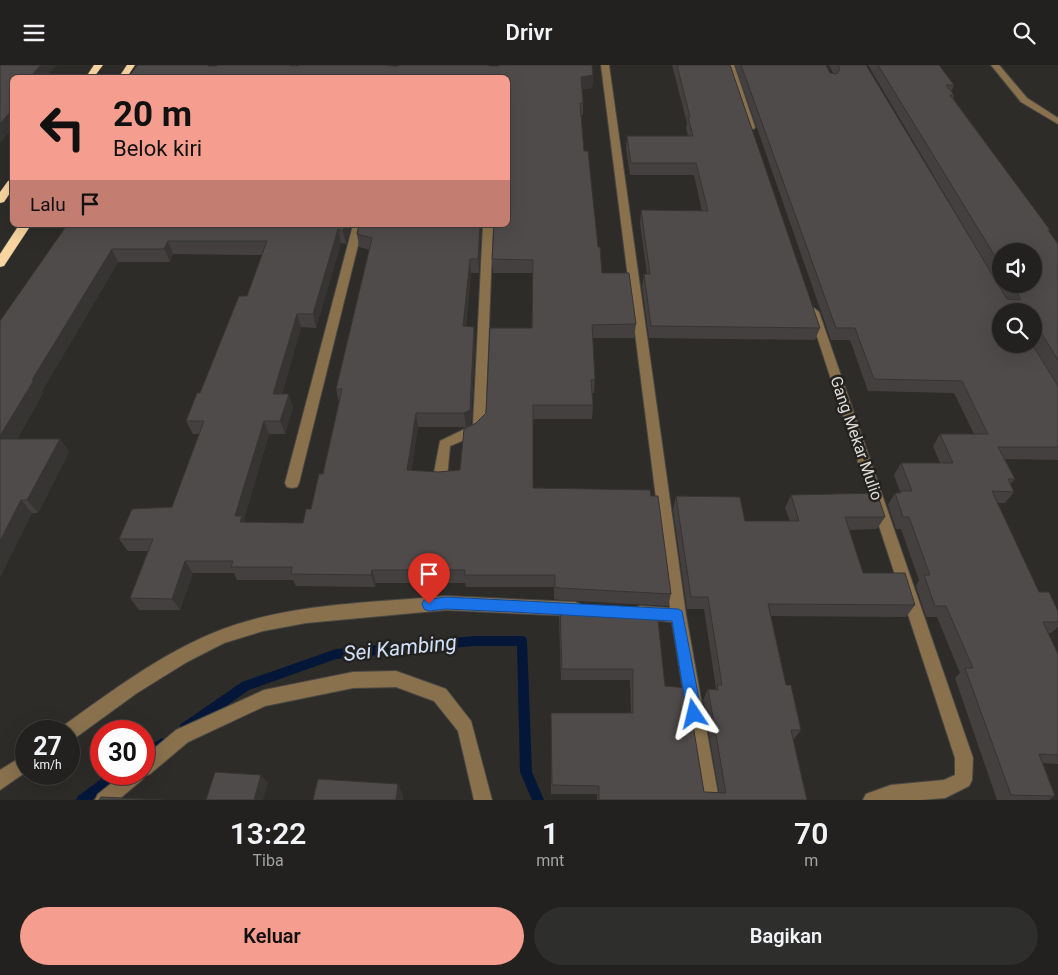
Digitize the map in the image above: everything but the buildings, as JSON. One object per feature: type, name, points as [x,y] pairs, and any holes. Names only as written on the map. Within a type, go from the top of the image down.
[{"type":"highway","points":[[0,199],[10,186]]},
{"type":"highway","points":[[1,259],[24,227]]},
{"type":"street","points":[[604,65],[678,615],[710,800]]},
{"type":"street","points":[[730,65],[756,140]]},
{"type":"street","points":[[995,65],[1024,100],[1058,122]]},
{"type":"street","points":[[292,483],[357,227]]},
{"type":"street","points":[[440,478],[444,444],[452,438],[476,431],[480,426],[488,227]]},
{"type":"street","name":"Gang Mekar Mulio","points":[[810,300],[964,758],[963,780],[945,789],[891,794],[872,800]]},
{"type":"street","points":[[80,724],[131,687],[181,657],[221,637],[264,624],[306,616],[446,603],[590,610]]},
{"type":"street","points":[[629,612],[678,615]]},
{"type":"street","points":[[155,759],[182,736],[264,698],[353,680],[396,679],[440,695],[465,727],[483,800]]},
{"type":"street","points":[[0,781],[15,771]]},
{"type":"street","points":[[104,800],[122,785]]},
{"type":"waterway","name":"Sei Kambing","points":[[185,728],[246,686],[336,654],[474,641],[522,641],[526,772],[538,800]]},
{"type":"waterway","name":"Sei Kambing","points":[[155,749],[162,744]]},
{"type":"waterway","name":"Sei Kambing","points":[[82,800],[103,785]]},
{"type":"route","points":[[429,604],[512,605],[678,615],[694,714]]}]
